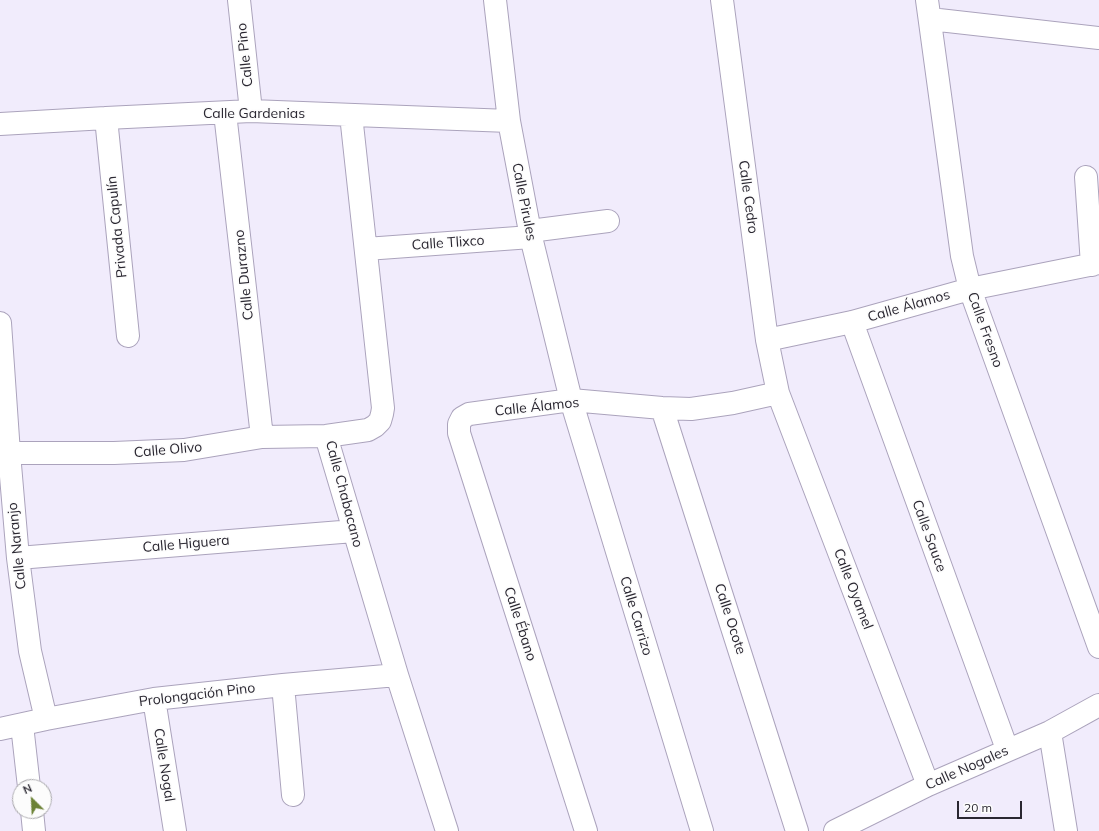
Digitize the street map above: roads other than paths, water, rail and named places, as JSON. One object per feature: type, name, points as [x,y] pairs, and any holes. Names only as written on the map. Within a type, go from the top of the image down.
[{"type":"street","name":"Calle Pino","points":[[239,0],[251,111]]},
{"type":"street","name":"Calle Pirules","points":[[495,0],[509,121],[530,234],[571,400]]},
{"type":"street","name":"Calle Cedro","points":[[722,0],[767,340],[778,393]]},
{"type":"street","points":[[928,9],[1099,38]]},
{"type":"street","name":"Calle Fresno","points":[[928,9],[962,256],[970,288],[1099,647]]},
{"type":"street","name":"Calle Gardenias","points":[[0,124],[251,111],[509,121]]},
{"type":"street","name":"Calle Durazno","points":[[225,113],[262,437]]},
{"type":"street","name":"Calle Chabacano","points":[[351,116],[383,408],[380,421],[368,430],[326,436],[396,675],[447,831]]},
{"type":"street","name":"Privada Capulín","points":[[106,118],[128,336]]},
{"type":"street","points":[[1086,176],[1095,264]]},
{"type":"street","name":"Calle Tlixco","points":[[366,249],[530,234],[608,221]]},
{"type":"street","name":"Calle Álamos","points":[[767,340],[852,322],[970,288],[1095,264]]},
{"type":"street","name":"Calle Sauce","points":[[852,322],[1007,749]]},
{"type":"street","name":"Calle Naranjo","points":[[0,323],[18,558],[30,651],[46,719]]},
{"type":"street","name":"Calle Álamos","points":[[462,418],[469,414],[571,400],[691,409],[733,403],[778,393]]},
{"type":"street","name":"Calle Oyamel","points":[[778,393],[928,785]]},
{"type":"street","name":"Calle Carrizo","points":[[571,400],[702,831]]},
{"type":"street","name":"Calle Ocote","points":[[662,408],[797,831]]},
{"type":"street","name":"Calle Ébano","points":[[462,418],[459,424],[459,433],[586,831]]},
{"type":"street","name":"Calle Olivo","points":[[9,453],[114,453],[184,450],[262,437],[326,436]]},
{"type":"street","name":"Calle Higuera","points":[[18,558],[354,531]]},
{"type":"street","name":"Prolongación Pino","points":[[0,729],[154,699],[283,685],[396,675]]},
{"type":"street","points":[[283,685],[293,795]]},
{"type":"street","name":"Calle Nogal","points":[[154,699],[175,831]]},
{"type":"street","name":"Calle Nogales","points":[[835,831],[928,785],[1007,749],[1050,732],[1099,705]]},
{"type":"street","points":[[22,725],[29,779]]},
{"type":"street","points":[[1050,732],[1066,831]]},
{"type":"street","points":[[33,819],[34,831]]}]
